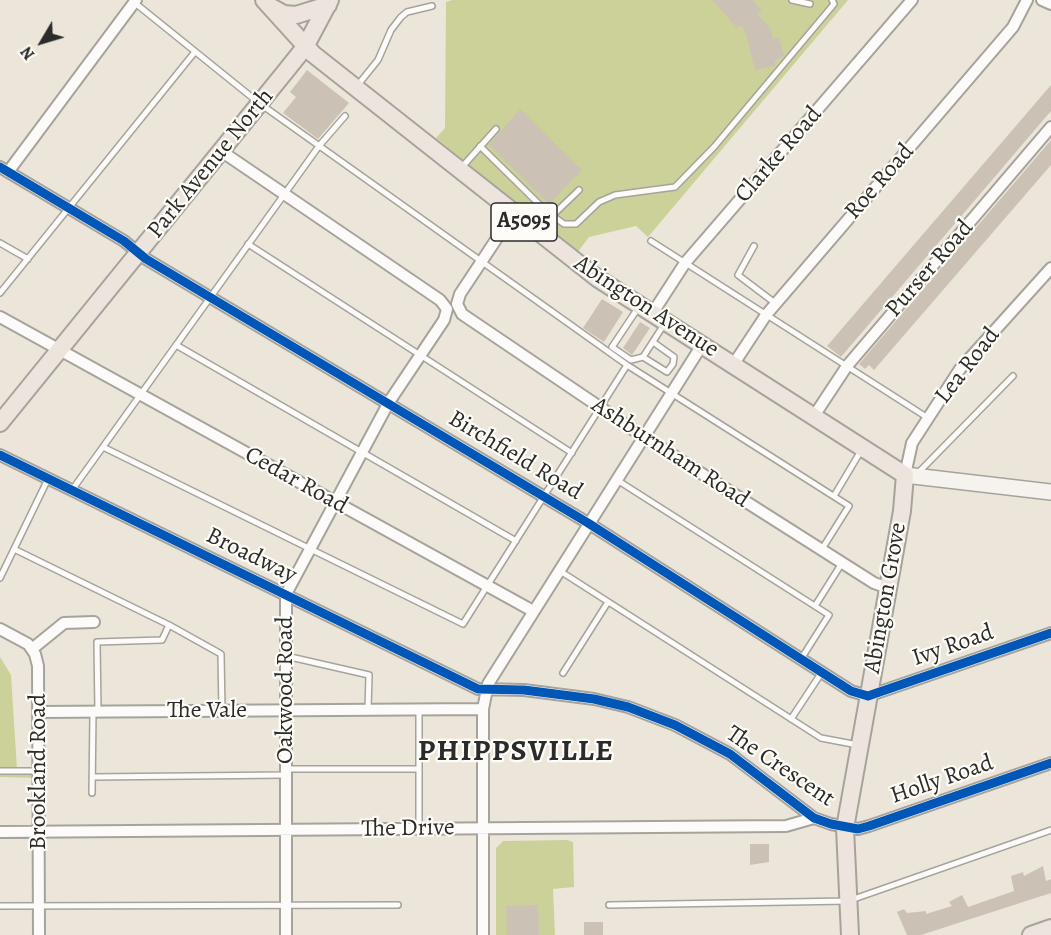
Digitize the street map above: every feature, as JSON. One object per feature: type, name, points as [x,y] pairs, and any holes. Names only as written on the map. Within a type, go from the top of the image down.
[{"type":"main road","points":[[267,3],[284,14],[296,15],[329,2]]},
{"type":"main road","name":"Park Avenue North","points":[[0,423],[285,72],[304,47],[329,2]]},
{"type":"main road","name":"Abington Avenue","points":[[267,3],[304,47],[597,278],[863,448],[909,476],[1051,492]]},
{"type":"main road","points":[[285,72],[292,48],[287,28]]},
{"type":"main road","points":[[315,28],[316,45],[328,64]]},
{"type":"main road","points":[[285,72],[306,61],[328,64]]},
{"type":"main road","name":"Abington Grove","points":[[850,935],[845,828],[909,476]]},
{"type":"main road","points":[[1031,935],[1051,928]]},
{"type":"street","name":"Clarke Road","points":[[652,314],[685,263],[912,0]]},
{"type":"street","name":"Roe Road","points":[[734,365],[766,315],[1013,27],[1027,0]]},
{"type":"street","points":[[1042,0],[1051,4]]},
{"type":"street","points":[[4,169],[134,1]]},
{"type":"street","name":"Purser Road","points":[[814,416],[847,366],[1051,127]]},
{"type":"street","name":"Ashburnham Road","points":[[221,151],[644,437],[874,583],[888,588]]},
{"type":"street","name":"Birchfield Road","points":[[4,169],[69,207],[140,252],[147,259],[212,295],[588,523],[851,691],[868,696]]},
{"type":"street","name":"Oakwood Road","points":[[286,935],[286,594],[389,402],[453,309],[481,261],[513,214]]},
{"type":"street","name":"Lea Road","points":[[909,476],[908,451],[968,358],[1051,268]]},
{"type":"street","name":"Cedar Road","points":[[0,317],[533,610]]},
{"type":"street","points":[[483,935],[483,709],[491,677],[702,345]]},
{"type":"street","name":"Broadway","points":[[0,455],[486,691]]},
{"type":"street","points":[[0,629],[21,638],[32,649],[64,623],[94,622]]},
{"type":"street","name":"Ivy Road","points":[[868,696],[1051,633]]},
{"type":"street","name":"Brookland Road","points":[[32,649],[38,666],[39,935]]},
{"type":"street","name":"The Crescent","points":[[486,691],[559,694],[605,702],[648,714],[703,738],[730,754],[814,818],[845,828]]},
{"type":"street","name":"The Vale","points":[[39,712],[483,709]]},
{"type":"street","name":"Holly Road","points":[[845,828],[869,826],[1051,763]]},
{"type":"street","name":"The Drive","points":[[0,832],[786,826],[814,818]]},
{"type":"lane","points":[[792,0],[810,4]]},
{"type":"lane","points":[[480,146],[552,216],[564,224],[576,224],[599,202],[615,195],[675,187],[714,147],[834,4],[832,0]]},
{"type":"lane","points":[[134,1],[259,103],[627,365],[849,506],[822,549]]},
{"type":"lane","points":[[356,87],[378,60],[391,30],[401,17],[408,12],[432,6]]},
{"type":"lane","points":[[0,293],[194,52]]},
{"type":"lane","points":[[72,490],[319,146],[345,116]]},
{"type":"lane","points":[[459,171],[496,129]]},
{"type":"lane","points":[[552,216],[579,190]]},
{"type":"lane","points":[[651,241],[928,418]]},
{"type":"lane","points":[[0,243],[28,259]]},
{"type":"lane","points":[[248,244],[572,453]]},
{"type":"lane","points":[[754,246],[738,275],[776,303]]},
{"type":"lane","points":[[652,314],[653,342],[643,357],[631,360],[612,347],[652,314]]},
{"type":"lane","points":[[643,357],[667,372],[673,364],[674,357],[653,342]]},
{"type":"lane","points":[[176,345],[516,541]]},
{"type":"lane","points":[[103,447],[463,624],[627,365]]},
{"type":"lane","points":[[909,476],[1013,376]]},
{"type":"lane","points":[[834,496],[863,448]]},
{"type":"lane","points":[[0,578],[48,479]]},
{"type":"lane","points":[[617,480],[829,615],[801,659]]},
{"type":"lane","points":[[14,549],[169,625],[221,654],[222,711]]},
{"type":"lane","points":[[815,606],[842,563]]},
{"type":"lane","points":[[559,571],[821,738],[860,746]]},
{"type":"lane","points":[[563,673],[608,602]]},
{"type":"lane","points":[[92,793],[97,642],[162,640],[169,625]]},
{"type":"lane","points":[[286,656],[369,675],[368,710]]},
{"type":"lane","points":[[791,719],[822,672]]},
{"type":"lane","points":[[418,709],[418,829]]},
{"type":"lane","points":[[92,777],[419,769]]},
{"type":"lane","points":[[0,771],[39,771]]},
{"type":"lane","points":[[609,905],[848,901],[1051,830]]},
{"type":"lane","points":[[0,906],[398,905]]},
{"type":"green space","points":[[452,0],[848,0],[648,237],[636,226],[589,237],[577,253],[436,138],[445,128],[446,2]]},
{"type":"green space","points":[[0,657],[11,675],[17,769],[37,771],[38,778],[0,777]]},
{"type":"green space","points":[[567,840],[573,842],[574,887],[553,889],[555,935],[496,935],[496,848],[503,841]]},
{"type":"building","points":[[712,0],[753,0],[762,11],[757,14],[770,28],[773,39],[779,37],[784,56],[775,60],[775,66],[755,70],[746,34],[741,25],[737,28]]},
{"type":"building","points":[[307,70],[349,103],[318,139],[283,113],[296,97],[290,92]]},
{"type":"building","points":[[1051,85],[1051,111],[841,357],[827,346]]},
{"type":"building","points":[[520,109],[582,170],[549,204],[489,145]]},
{"type":"building","points":[[1051,140],[1051,165],[874,370],[869,365],[865,369],[859,364]]},
{"type":"building","points":[[602,299],[623,312],[604,342],[583,328]]},
{"type":"building","points":[[640,322],[650,328],[632,355],[623,348]]},
{"type":"building","points":[[750,844],[769,844],[769,862],[750,865]]},
{"type":"building","points":[[1043,866],[1046,881],[1051,879],[1051,893],[921,935],[907,935],[897,912],[904,909],[907,913],[926,911],[926,914],[952,906],[949,902],[962,895],[968,907],[1014,891],[1011,876],[1023,872],[1024,876]]},
{"type":"building","points":[[538,905],[539,935],[507,935],[506,906]]},
{"type":"building","points":[[584,922],[603,922],[603,935],[584,935]]},
{"type":"cycle path","points":[[0,167],[124,241],[146,259],[588,523],[851,691],[868,696],[1051,633]]},
{"type":"cycle path","points":[[0,455],[478,689],[524,690],[594,699],[628,707],[675,725],[730,754],[814,818],[831,824],[858,829],[869,826],[1051,763]]},
{"type":"district","name":"PHIPPSVILLE","points":[[516,753]]}]
